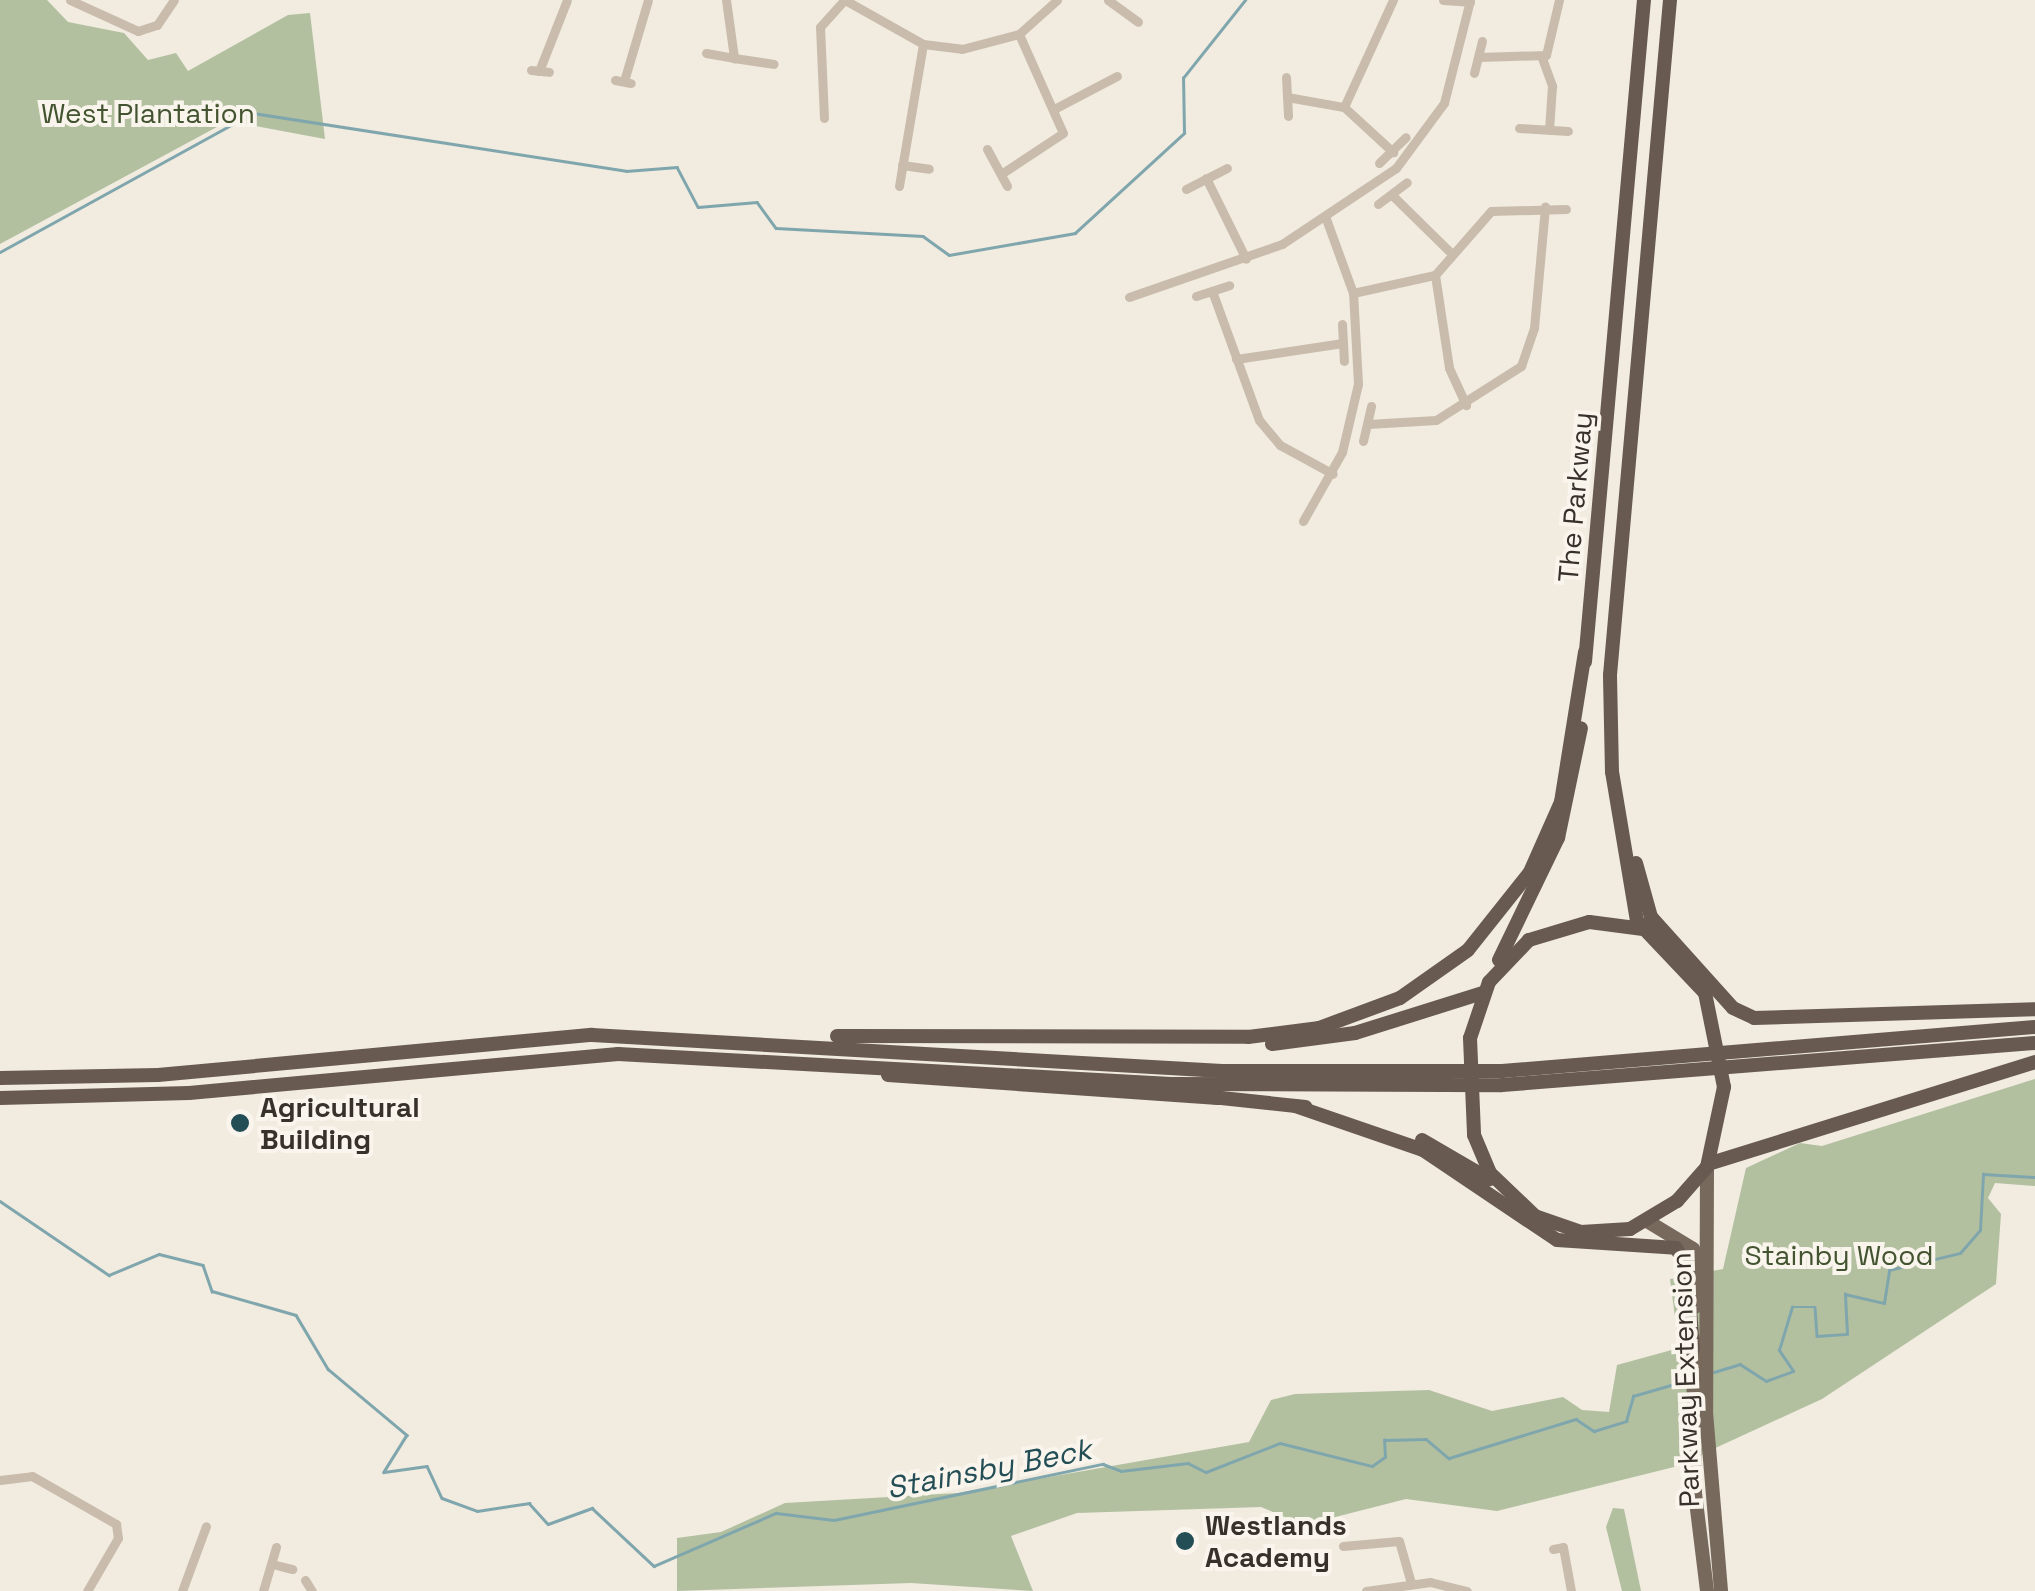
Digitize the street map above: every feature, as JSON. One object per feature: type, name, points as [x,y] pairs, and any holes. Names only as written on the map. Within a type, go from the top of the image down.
[{"type":"highway","name":"The Parkway","points":[[1486,987],[1569,806],[1644,0]]},
{"type":"highway","name":"The Parkway","points":[[1645,930],[1610,735],[1670,0]]},
{"type":"highway","points":[[1141,1039],[1319,1028],[1400,998],[1468,950],[1512,899],[1547,838],[1585,652]]},
{"type":"highway","points":[[1610,735],[1646,908],[1733,1008],[1754,1018],[2035,1009]]},
{"type":"highway","points":[[1502,1188],[1481,1156],[1472,1108],[1470,1038],[1486,987],[1530,940],[1565,925],[1645,930],[1670,938]]},
{"type":"highway","points":[[1645,930],[1714,1011],[1724,1087],[1708,1166]]},
{"type":"highway","points":[[0,1078],[158,1075],[650,1027],[1314,1040],[1486,987]]},
{"type":"highway","points":[[1748,1064],[2035,1027]]},
{"type":"highway","points":[[592,1035],[1431,1079]]},
{"type":"highway","points":[[0,1098],[189,1093],[472,1062],[673,1055],[1078,1078],[1431,1079],[1692,1068],[2035,1042]]},
{"type":"highway","points":[[673,1055],[1296,1106],[1416,1138],[1502,1188],[1535,1216],[1581,1232],[1647,1221],[1708,1166],[2035,1062]]},
{"type":"highway","points":[[1078,1078],[1218,1098]]},
{"type":"highway","points":[[1296,1106],[1423,1150],[1558,1240],[1676,1248],[1688,1266],[1697,1351]]},
{"type":"main road","name":"Parkway Extension","points":[[1697,1351],[1708,1166]]},
{"type":"main road","name":"Parkway Extension","points":[[1647,1221],[1692,1249],[1708,1591]]},
{"type":"main road","name":"Parkway Extension","points":[[1699,1413],[1721,1591]]},
{"type":"street","points":[[70,0],[138,31],[161,22],[174,0]]},
{"type":"street","points":[[540,71],[567,0]]},
{"type":"street","points":[[624,81],[648,0]]},
{"type":"street","points":[[726,0],[734,58]]},
{"type":"street","points":[[824,118],[820,28],[845,0],[923,44],[988,46],[1019,34],[1057,0]]},
{"type":"street","points":[[1108,0],[1138,22]]},
{"type":"street","points":[[1344,107],[1393,0]]},
{"type":"street","points":[[1129,296],[1246,259],[1326,219],[1396,168],[1426,133],[1456,76],[1470,1],[1442,0]]},
{"type":"street","points":[[1542,58],[1555,38],[1559,0]]},
{"type":"street","points":[[1001,174],[1058,142],[1054,109],[1019,34]]},
{"type":"street","points":[[1474,73],[1482,41]]},
{"type":"street","points":[[899,186],[923,44]]},
{"type":"street","points":[[706,53],[774,64]]},
{"type":"street","points":[[1479,57],[1542,58]]},
{"type":"street","points":[[1542,58],[1552,86],[1549,130]]},
{"type":"street","points":[[1054,109],[1104,76],[1117,76]]},
{"type":"street","points":[[1286,77],[1288,116]]},
{"type":"street","points":[[1286,97],[1344,107],[1393,152]]},
{"type":"street","points":[[1519,128],[1568,131]]},
{"type":"street","points":[[1380,164],[1406,136]]},
{"type":"street","points":[[987,148],[1007,186]]},
{"type":"street","points":[[902,165],[929,169]]},
{"type":"street","points":[[1186,189],[1228,168]]},
{"type":"street","points":[[1206,178],[1246,259]]},
{"type":"street","points":[[1378,204],[1406,182]]},
{"type":"street","points":[[1392,195],[1452,254]]},
{"type":"street","points":[[1368,424],[1418,426],[1466,405],[1512,374],[1531,343],[1545,206]]},
{"type":"street","points":[[1353,293],[1435,275],[1491,211],[1566,208]]},
{"type":"street","points":[[1303,521],[1333,474],[1355,408],[1353,293],[1326,219]]},
{"type":"street","points":[[1435,275],[1448,363],[1466,405]]},
{"type":"street","points":[[1196,296],[1229,285]]},
{"type":"street","points":[[1212,291],[1268,432],[1333,474]]},
{"type":"street","points":[[1342,324],[1344,361]]},
{"type":"street","points":[[1236,358],[1343,343]]},
{"type":"street","points":[[1363,441],[1371,406]]},
{"type":"street","points":[[0,1480],[32,1476],[116,1524],[87,1591]]},
{"type":"street","points":[[182,1591],[200,1532]]},
{"type":"street","points":[[1343,1546],[1399,1541],[1410,1584]]},
{"type":"street","points":[[263,1591],[276,1547]]},
{"type":"street","points":[[1553,1549],[1563,1547],[1571,1591]]},
{"type":"street","points":[[272,1564],[292,1569]]},
{"type":"street","points":[[305,1580],[312,1591]]},
{"type":"street","points":[[1366,1591],[1410,1584],[1466,1591]]},
{"type":"green space","name":"West Plantation","points":[[0,0],[47,0],[68,22],[124,33],[148,60],[176,53],[188,71],[288,15],[310,13],[325,139],[228,121],[0,244]]},
{"type":"green space","name":"Stainby Wood","points":[[2035,1079],[2035,1186],[1995,1183],[1988,1198],[2001,1214],[1996,1284],[1822,1399],[1674,1467],[1497,1511],[1406,1499],[1304,1525],[1261,1507],[1077,1513],[1011,1536],[1033,1591],[911,1583],[677,1591],[677,1538],[721,1532],[785,1503],[958,1493],[1249,1442],[1271,1400],[1295,1394],[1429,1390],[1492,1411],[1563,1397],[1582,1410],[1609,1412],[1617,1365],[1679,1348],[1670,1279],[1723,1269],[1746,1168],[1800,1143],[1822,1146]]},
{"type":"green space","points":[[1613,1508],[1624,1509],[1641,1591],[1622,1591],[1606,1527]]},
{"type":"waterway","points":[[0,252],[253,113],[626,171],[677,167],[698,207],[757,202],[776,228],[923,236],[949,255],[1075,233],[1184,133],[1183,78],[1245,0]]},
{"type":"waterway","name":"Stainsby Beck","points":[[1714,1372],[1740,1364],[1766,1381],[1793,1371],[1779,1350],[1792,1307],[1815,1307],[1817,1336],[1847,1334],[1845,1294],[1884,1303],[1889,1270],[1960,1253],[1980,1230],[1983,1174],[2035,1177]]},
{"type":"waterway","name":"Stainsby Beck","points":[[0,1201],[109,1275],[159,1254],[203,1265],[212,1291],[296,1315],[328,1369],[407,1435],[384,1472],[427,1466],[442,1498],[477,1511],[529,1503],[548,1524],[592,1508],[654,1566],[776,1513],[834,1520],[1103,1464],[1121,1471],[1188,1463],[1206,1472],[1280,1443],[1372,1466],[1385,1457],[1384,1440],[1426,1439],[1449,1458],[1576,1419],[1594,1431],[1626,1421],[1633,1396],[1688,1380]]},
{"type":"place","name":"Agricultural Building","points":[[240,1123]]},
{"type":"place","name":"Westlands Academy","points":[[1185,1541]]}]
